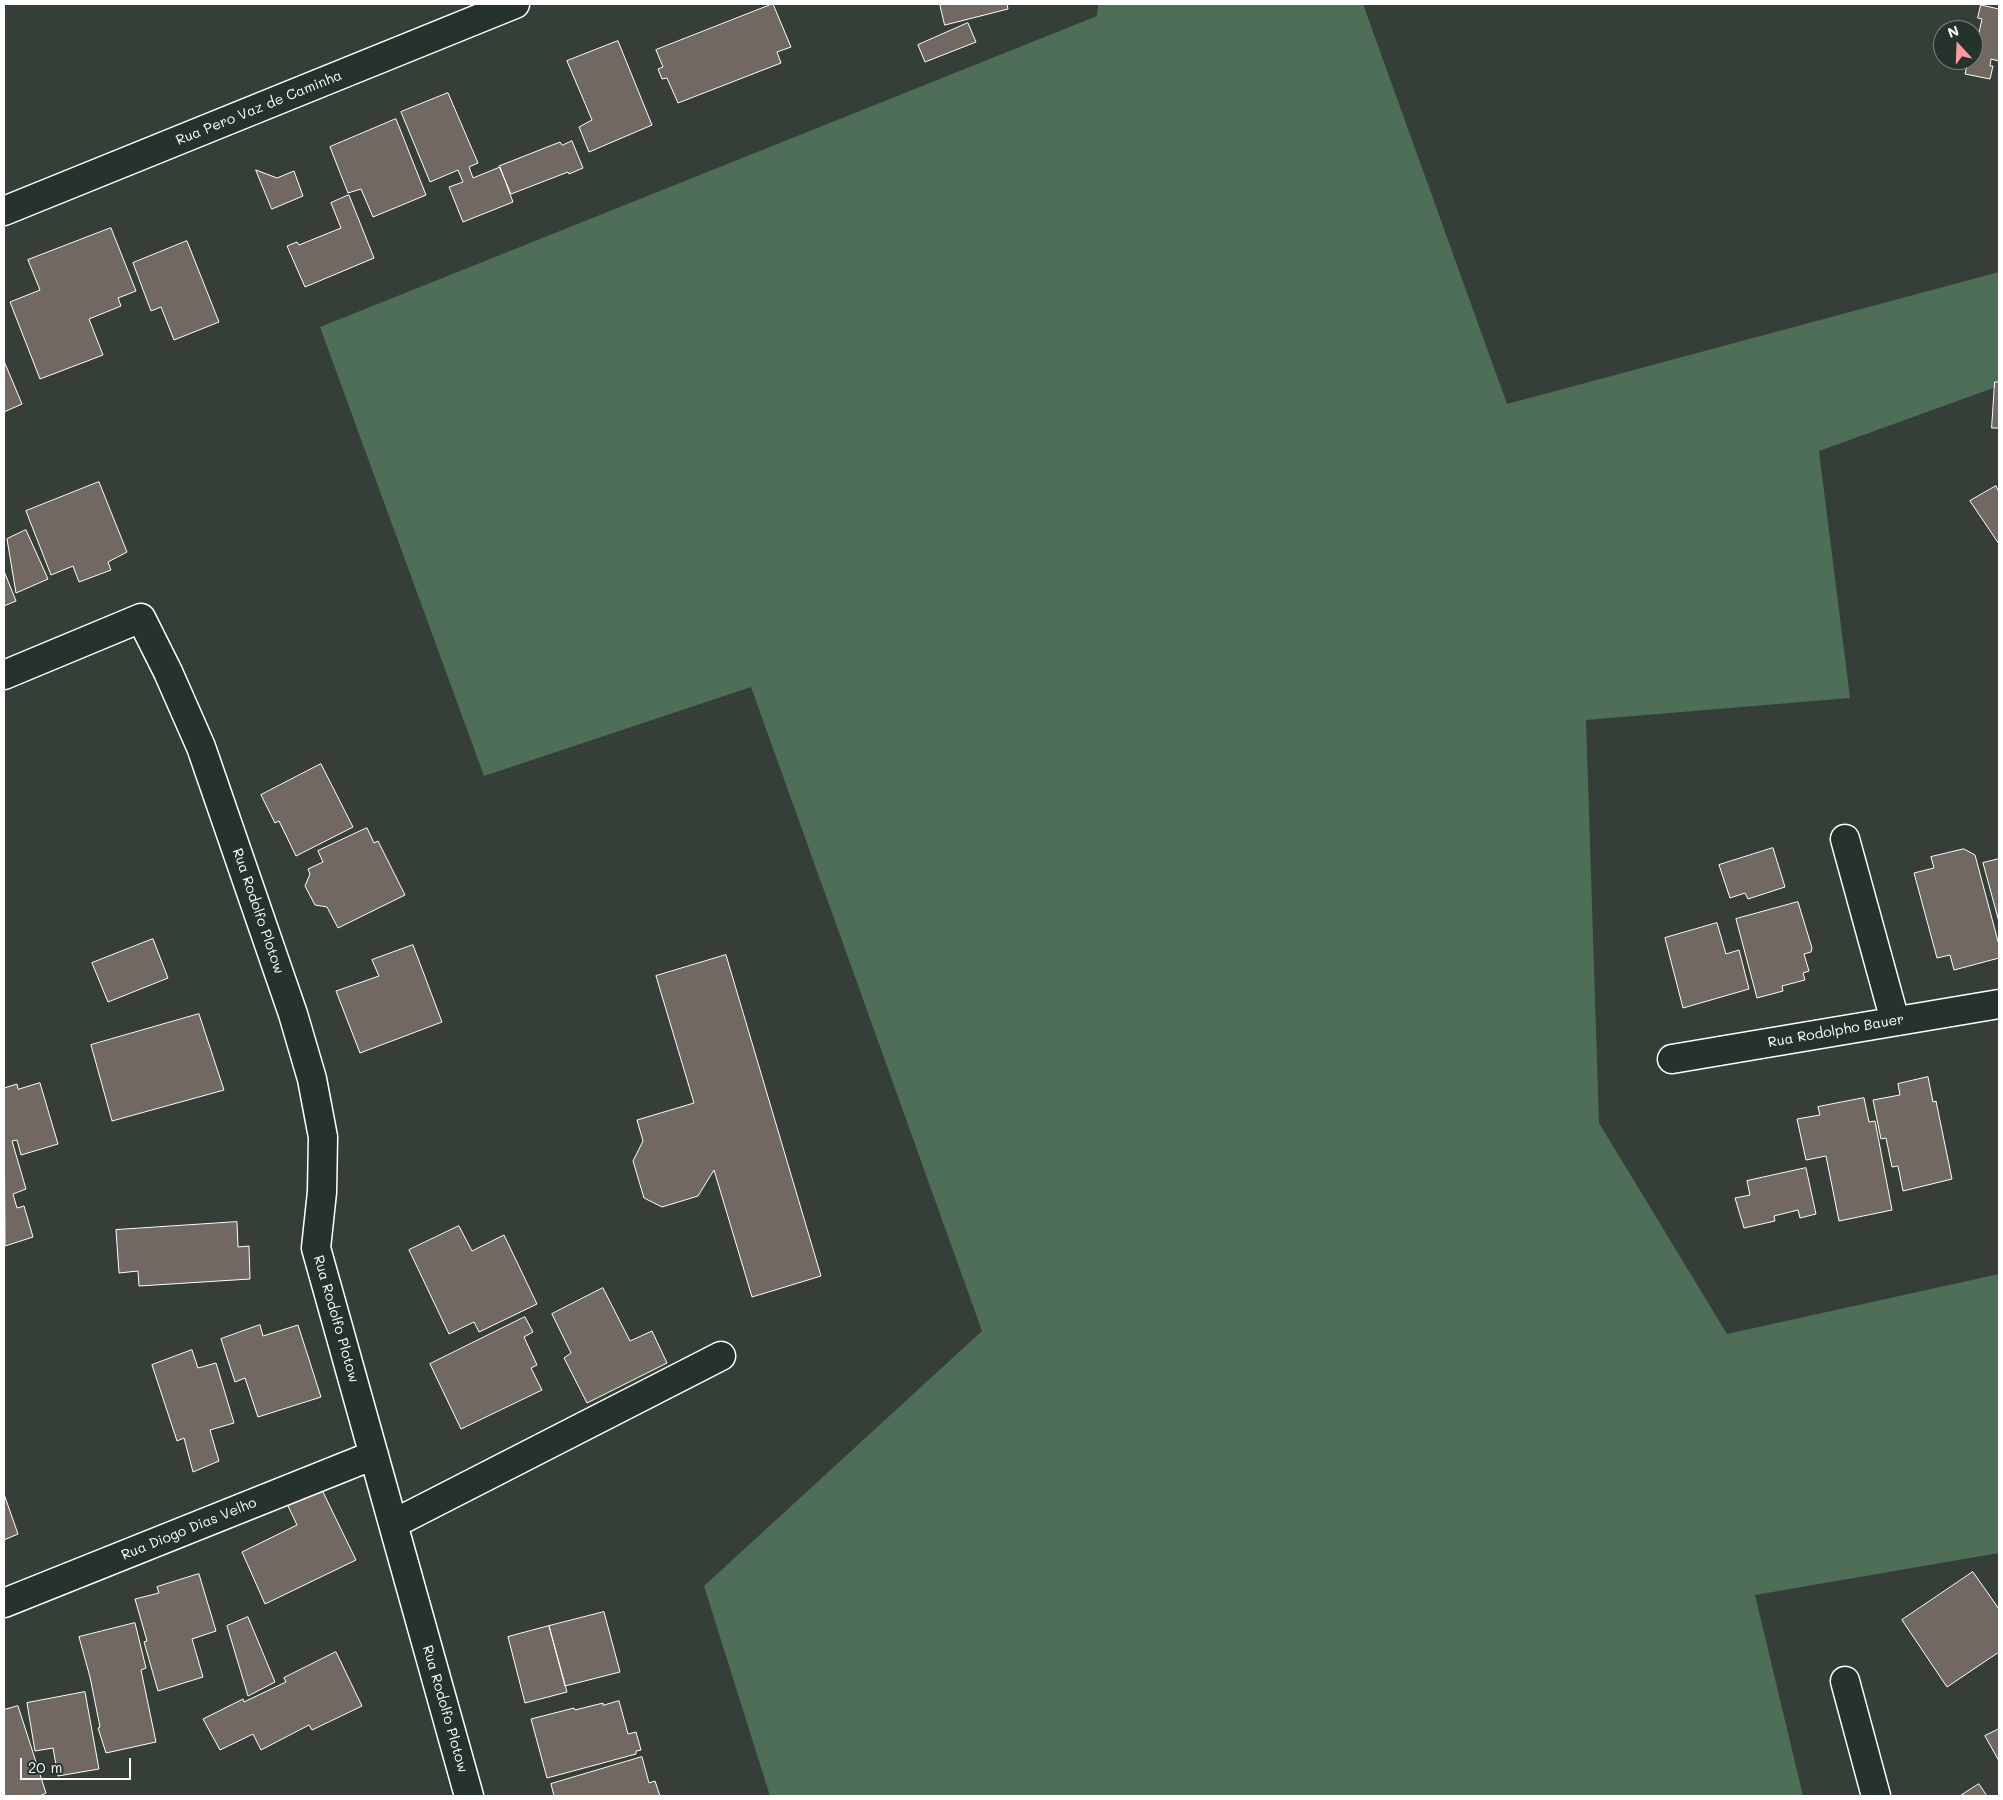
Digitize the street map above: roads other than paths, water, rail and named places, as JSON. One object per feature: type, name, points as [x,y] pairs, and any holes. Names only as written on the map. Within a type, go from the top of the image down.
[{"type":"street","name":"Rua Pero Vaz de Caminha","points":[[4,212],[515,4]]},
{"type":"street","name":"Rua Rodolfo Plotow","points":[[4,675],[141,618],[168,672],[201,747],[293,1014],[312,1079],[323,1137],[322,1192],[316,1248],[469,1796]]},
{"type":"street","points":[[1845,839],[1895,1022]]},
{"type":"street","name":"Rua Rodolpho Bauer","points":[[1672,1059],[1999,1004]]},
{"type":"street","points":[[393,1524],[721,1356]]},
{"type":"street","name":"Rua Diogo Dias Velho","points":[[4,1604],[374,1455]]},
{"type":"street","points":[[1845,1681],[1876,1796]]}]
